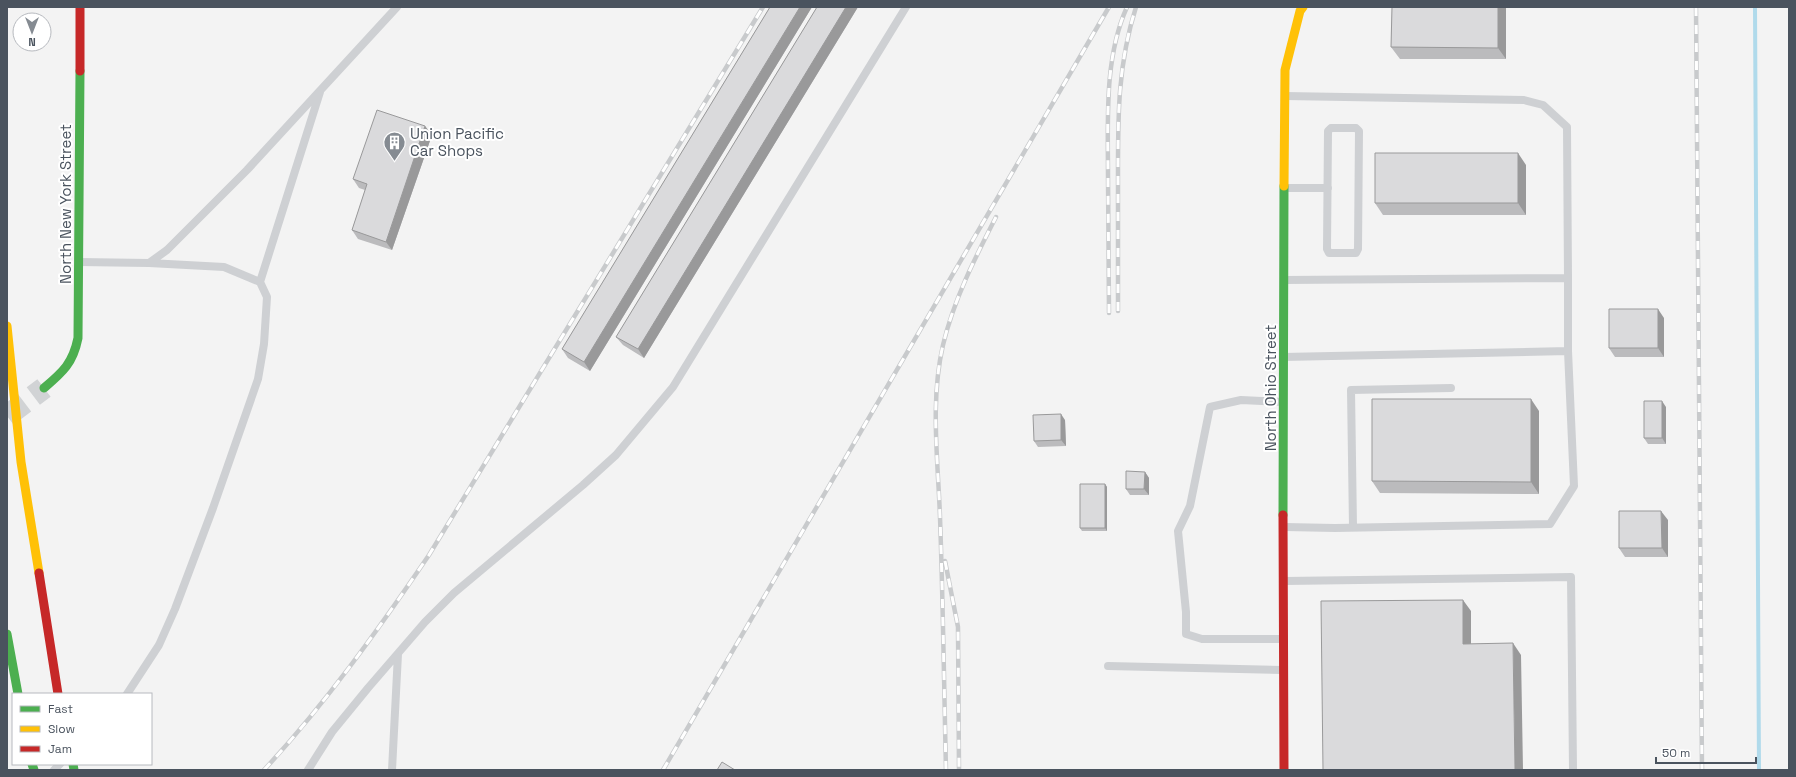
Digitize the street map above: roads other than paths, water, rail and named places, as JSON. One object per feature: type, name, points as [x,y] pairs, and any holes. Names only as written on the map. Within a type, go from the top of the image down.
[{"type":"main road","name":"North New York Street","points":[[44,388],[65,371],[75,355],[78,338],[80,7]]},
{"type":"main road","name":"North Ohio Street","points":[[1284,770],[1283,357],[1285,70],[1302,7]]},
{"type":"main road","points":[[7,326],[21,462],[58,693]]},
{"type":"main road","points":[[7,634],[18,693]]},
{"type":"lane","points":[[149,263],[178,240],[247,170],[397,7]]},
{"type":"lane","points":[[308,770],[332,732],[425,622],[454,593],[583,485],[616,455],[673,387],[906,7]]},
{"type":"lane","points":[[260,282],[321,90]]},
{"type":"lane","points":[[1284,527],[1550,524],[1574,486],[1568,351],[1567,127],[1543,105],[1524,100],[1285,96]]},
{"type":"lane","points":[[1331,128],[1356,128],[1359,131],[1358,249],[1356,253],[1330,253],[1327,249],[1328,188],[1328,130],[1331,128]]},
{"type":"lane","points":[[1284,188],[1328,188]]},
{"type":"lane","points":[[79,262],[149,263],[224,267],[260,282],[267,296],[264,344],[258,378],[213,508],[160,645],[128,693]]},
{"type":"lane","points":[[1284,280],[1568,278]]},
{"type":"lane","points":[[1283,357],[1568,351]]},
{"type":"lane","points":[[1353,527],[1351,390],[1450,388]]},
{"type":"lane","points":[[1284,402],[1241,400],[1210,407],[1190,506],[1178,531],[1186,612],[1186,634],[1202,638],[1284,639]]},
{"type":"lane","points":[[1284,581],[1571,577],[1573,770]]},
{"type":"lane","points":[[392,770],[398,654]]},
{"type":"lane","points":[[1108,666],[1284,670]]},
{"type":"waterway","points":[[1755,7],[1759,770]]},
{"type":"tunnel","points":[[7,416],[44,388]]},
{"type":"railway","points":[[264,770],[309,719],[351,666],[429,555],[763,7]]},
{"type":"railway","points":[[663,770],[1109,7]]},
{"type":"railway","points":[[1109,313],[1109,90],[1114,47],[1127,7]]},
{"type":"railway","points":[[1118,311],[1118,136],[1120,93],[1125,51],[1136,7]]},
{"type":"railway","points":[[1696,7],[1702,770]]},
{"type":"railway","points":[[946,770],[941,549],[936,431],[937,387],[943,345],[953,311],[973,263],[996,217]]},
{"type":"railway","points":[[945,561],[958,627],[959,770]]},
{"type":"place","name":"Union Pacific Car Shops","points":[[395,162]]}]
